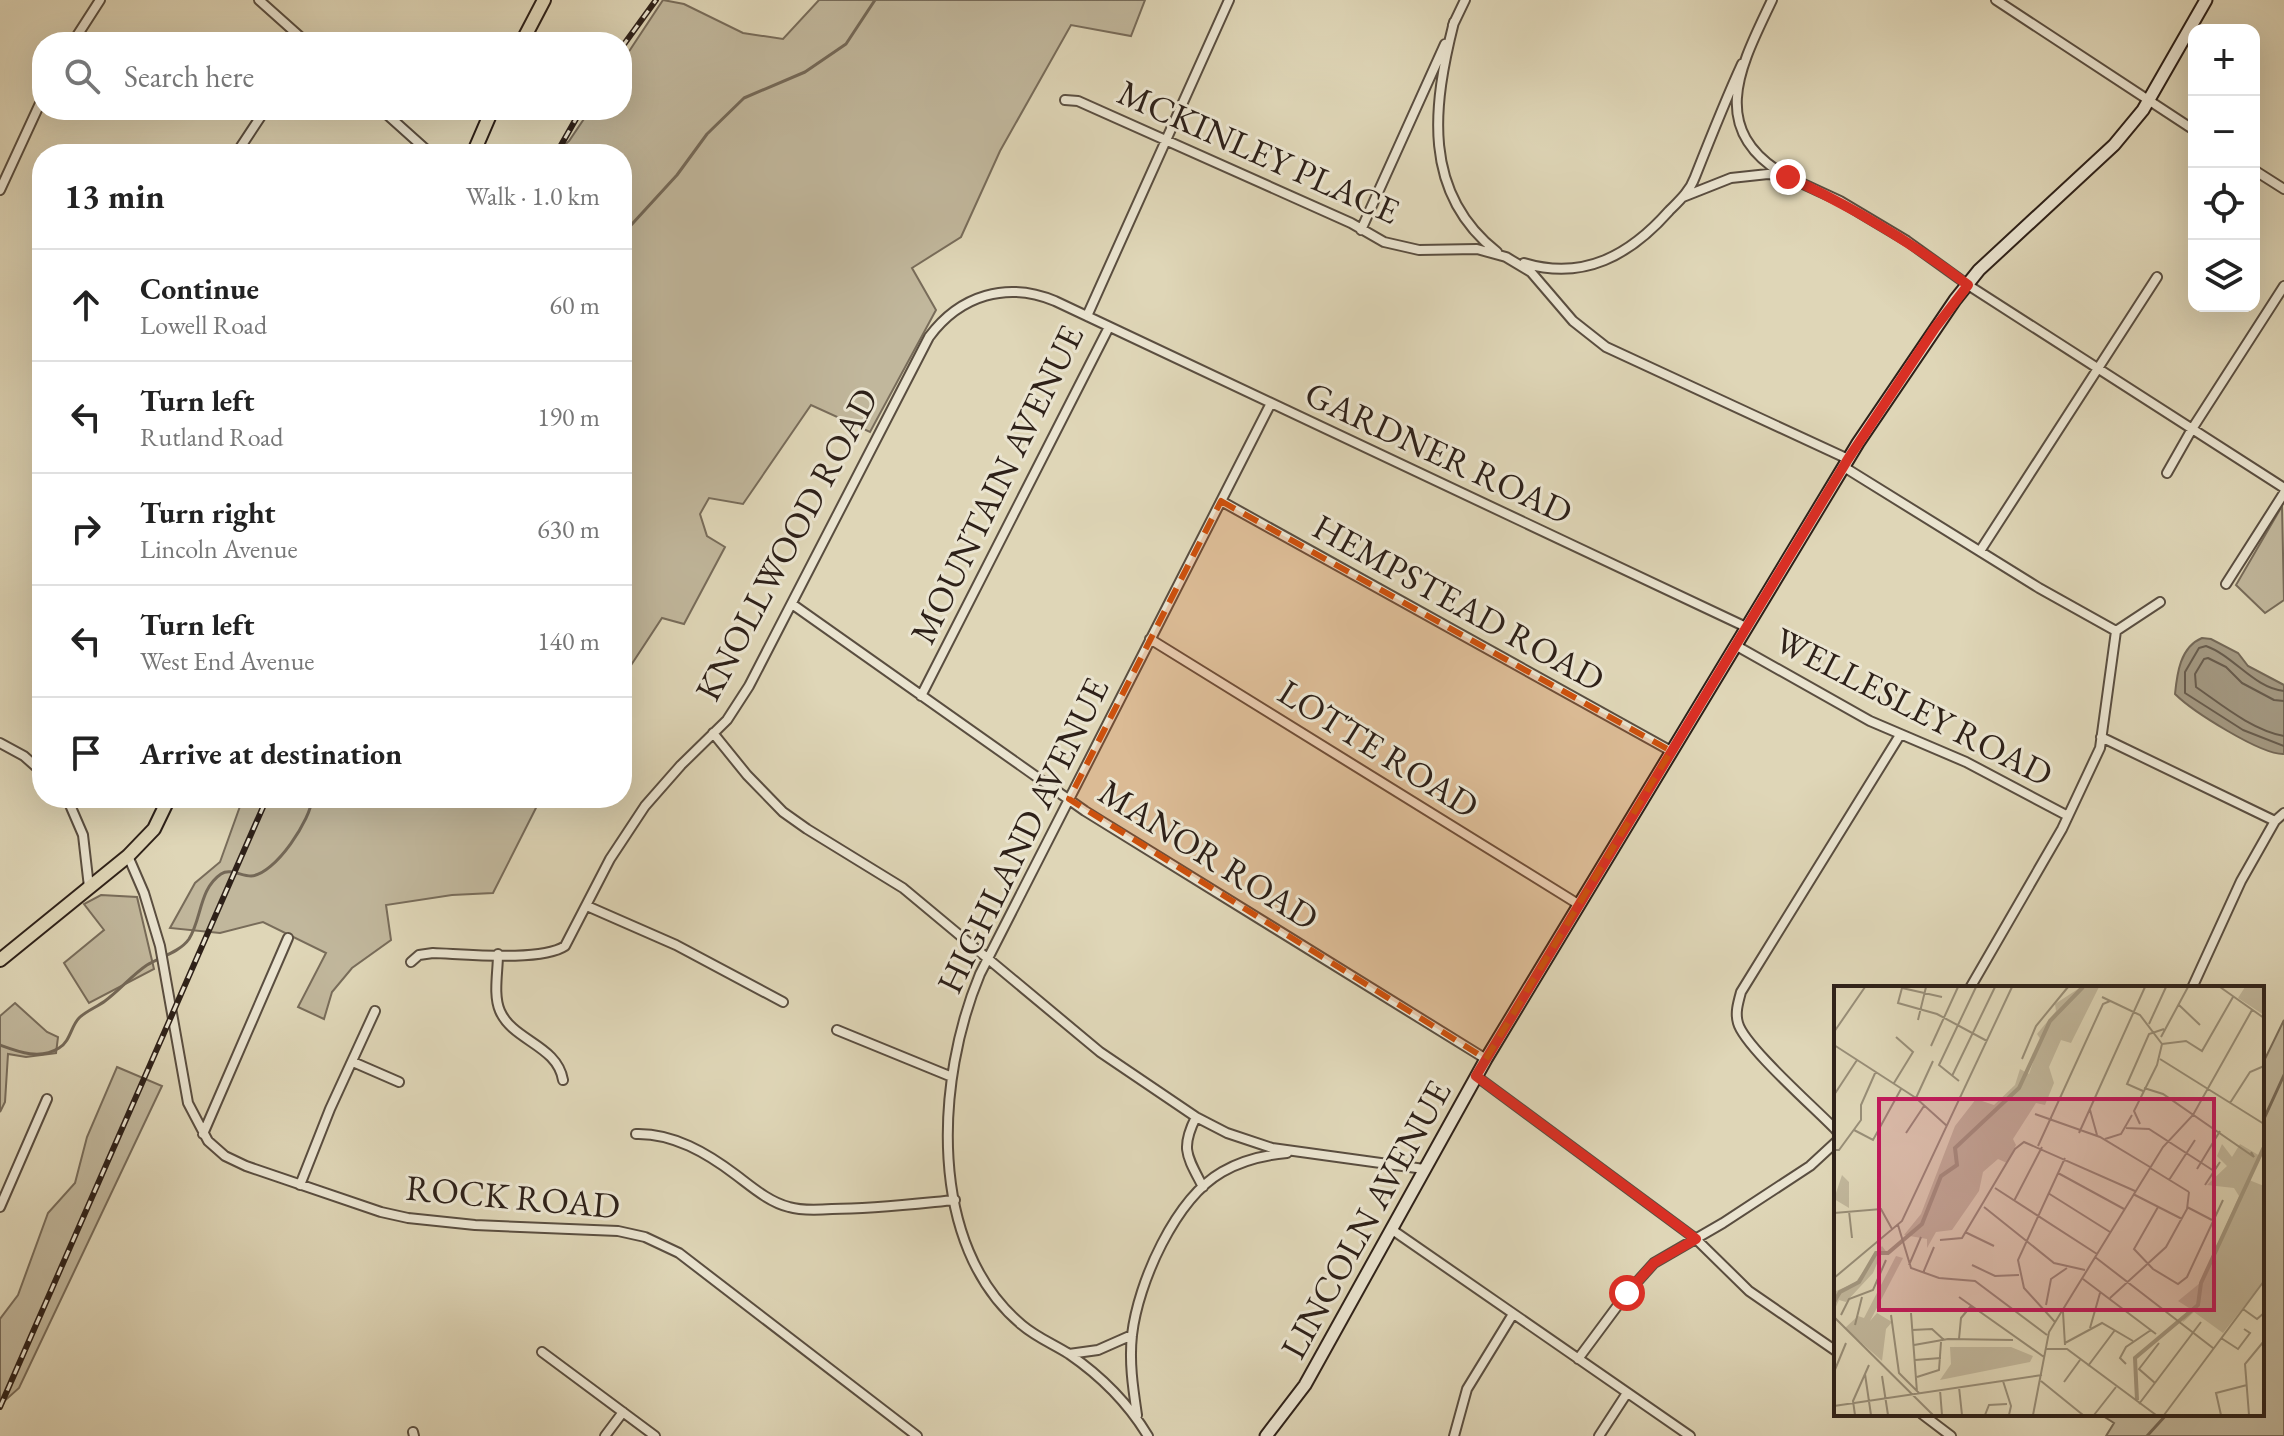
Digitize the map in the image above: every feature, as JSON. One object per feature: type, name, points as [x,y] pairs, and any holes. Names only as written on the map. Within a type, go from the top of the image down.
[{"type":"main road","points":[[527,32],[544,0]]},
{"type":"main road","name":"LINCOLN AVENUE","points":[[1266,1436],[1305,1385],[1476,1076],[1846,463],[1935,328],[1968,285],[1998,251],[2114,145],[2148,100],[2206,0]]},
{"type":"main road","points":[[477,144],[488,120]]},
{"type":"main road","points":[[0,960],[128,856],[154,829],[164,808]]},
{"type":"street","points":[[79,32],[100,0]]},
{"type":"street","points":[[259,0],[295,32]]},
{"type":"street","name":"MOUNTAIN AVENUE","points":[[921,696],[1109,327],[1087,316],[1229,0]]},
{"type":"street","points":[[1361,230],[1465,0]]},
{"type":"street","points":[[1454,22],[1438,97],[1437,123],[1445,179],[1455,201],[1479,235],[1506,257],[1558,270],[1608,259],[1635,246],[1683,197],[1695,177],[1711,131],[1772,0]]},
{"type":"street","points":[[1996,0],[2188,126]]},
{"type":"street","points":[[1742,64],[1736,92],[1740,120],[1745,134],[1762,158],[1788,177],[1878,222],[1968,285],[2284,491],[2226,584]]},
{"type":"street","name":"MCKINLEY PLACE","points":[[1065,100],[1078,101],[1166,139],[1384,242],[1419,250],[1477,249],[1506,257],[1531,272],[1573,321],[1606,347],[1846,463],[1980,551],[2116,631]]},
{"type":"street","points":[[0,190],[32,120]]},
{"type":"street","points":[[243,144],[258,120]]},
{"type":"street","points":[[393,120],[420,144]]},
{"type":"street","points":[[1683,197],[1731,178],[1755,174],[1788,177]]},
{"type":"street","points":[[2260,174],[2284,189]]},
{"type":"street","points":[[1980,551],[2157,277]]},
{"type":"street","points":[[2167,473],[2284,286]]},
{"type":"street","name":"KNOLLWOOD ROAD","points":[[411,962],[419,955],[433,953],[538,955],[561,949],[575,931],[610,859],[645,806],[727,720],[749,686],[929,337],[944,319],[978,297],[1006,291],[1040,295],[1087,316]]},
{"type":"street","name":"GARDNER ROAD","points":[[1109,327],[1746,627]]},
{"type":"street","name":"HIGHLAND AVENUE","points":[[1148,1436],[1137,1418],[1108,1385],[1068,1354],[1022,1325],[987,1287],[964,1237],[955,1200],[949,1150],[952,1077],[965,1013],[987,959],[1271,403]]},
{"type":"street","name":"HEMPSTEAD ROAD","points":[[1221,501],[1671,751]]},
{"type":"street","points":[[1971,986],[2068,816],[2100,748],[2116,631],[2160,602]]},
{"type":"street","name":"MANOR ROAD","points":[[792,604],[1069,799],[1486,1059]]},
{"type":"street","name":"LOTTE ROAD","points":[[1150,639],[1578,904]]},
{"type":"street","name":"WELLESLEY ROAD","points":[[1735,645],[1870,721],[1966,762],[2068,816]]},
{"type":"street","points":[[713,733],[747,775],[783,812],[903,888],[1100,1052],[1196,1117],[1249,1141],[1299,1152],[1424,1169]]},
{"type":"street","points":[[1834,1128],[1750,1044],[1738,1024],[1737,1004],[1741,992],[1900,735]]},
{"type":"street","points":[[2101,737],[2275,821]]},
{"type":"street","points":[[0,743],[32,763]]},
{"type":"street","points":[[71,808],[83,835],[89,887]]},
{"type":"street","points":[[2193,986],[2241,881],[2275,821],[2284,813]]},
{"type":"street","name":"ROCK ROAD","points":[[128,856],[144,893],[164,965],[188,1103],[203,1134],[215,1149],[235,1162],[381,1212],[408,1218],[475,1225],[618,1231],[655,1241],[679,1253],[917,1436]]},
{"type":"street","points":[[587,906],[676,945],[783,1002]]},
{"type":"street","points":[[203,1134],[288,938]]},
{"type":"street","points":[[498,954],[497,995],[500,1011],[513,1027],[552,1057],[563,1080]]},
{"type":"street","points":[[300,1185],[330,1109],[375,1011]]},
{"type":"street","points":[[837,1030],[952,1077]]},
{"type":"street","points":[[353,1062],[399,1082]]},
{"type":"street","points":[[1476,1076],[1696,1239],[1749,1291],[1834,1350]]},
{"type":"street","points":[[0,1207],[47,1099]]},
{"type":"street","points":[[1196,1117],[1186,1138],[1186,1155],[1203,1187]]},
{"type":"street","points":[[636,1134],[665,1136],[688,1146],[733,1172],[770,1200],[789,1207],[812,1210],[875,1208],[955,1200]]},
{"type":"street","points":[[1578,1359],[1627,1293],[1654,1263],[1810,1166],[1834,1144]]},
{"type":"street","points":[[1137,1418],[1132,1335],[1141,1297],[1159,1251],[1181,1213],[1203,1187],[1221,1173],[1242,1163],[1299,1152]]},
{"type":"street","points":[[1391,1229],[1690,1436]]},
{"type":"street","points":[[1454,1436],[1467,1389],[1513,1314]]},
{"type":"street","points":[[1068,1354],[1098,1350],[1132,1335]]},
{"type":"street","points":[[542,1352],[655,1436]]},
{"type":"street","points":[[1599,1436],[1627,1393]]},
{"type":"street","points":[[605,1436],[623,1412]]},
{"type":"street","points":[[1925,1416],[1951,1436]]},
{"type":"highlighted area","points":[[1221,501],[1671,751],[1486,1059],[1069,799]]},
{"type":"shaded area","points":[[663,0],[684,4],[743,33],[783,39],[819,0],[1145,0],[1131,36],[1071,25],[1000,151],[961,237],[912,268],[936,310],[870,432],[811,405],[743,504],[709,498],[700,514],[707,536],[725,547],[684,624],[662,618],[632,664],[632,144],[566,144],[583,120],[632,120],[632,47]]},
{"type":"shaded area","points":[[2282,506],[2284,600],[2265,613],[2236,585]]},
{"type":"shaded area","points":[[239,808],[536,808],[493,893],[452,895],[386,905],[391,940],[352,968],[332,992],[324,1019],[298,1007],[326,953],[263,922],[220,933],[170,928],[195,883],[220,862]]},
{"type":"shaded area","points":[[101,895],[137,897],[154,969],[89,1003],[64,963],[104,930],[84,904]]},
{"type":"shaded area","points":[[15,1003],[47,1032],[58,1037],[56,1053],[26,1057],[8,1054],[5,1102],[0,1112],[0,1016]]},
{"type":"shaded area","points":[[2284,1020],[2284,1436],[2106,1436],[2114,1423],[2103,1416],[2264,1416],[2264,1061]]},
{"type":"shaded area","points":[[117,1067],[162,1086],[19,1388],[0,1405],[0,1319],[18,1295],[48,1213],[75,1183],[87,1137]]},
{"type":"water","points":[[2202,638],[2211,639],[2238,653],[2248,666],[2284,685],[2284,754],[2244,740],[2211,721],[2175,694],[2184,654]]},
{"type":"waterway","points":[[632,224],[677,175],[707,134],[744,98],[805,72],[846,44],[875,0]]},
{"type":"waterway","points":[[0,1045],[37,1054],[52,1052],[63,1045],[82,1016],[147,965],[185,944],[214,880],[224,872],[251,876],[271,866],[299,831],[310,808]]},
{"type":"waterway","points":[[2264,1119],[2284,1075]]},
{"type":"waterway","points":[[2147,1436],[2165,1416]]},
{"type":"railway","points":[[632,33],[656,0]]},
{"type":"railway","points":[[562,144],[575,120]]},
{"type":"railway","points":[[0,1407],[263,808]]},
{"type":"route","points":[[1627,1293],[1654,1263],[1696,1239],[1476,1076],[1848,459],[1935,328],[1968,285],[1878,222],[1788,177]]}]
